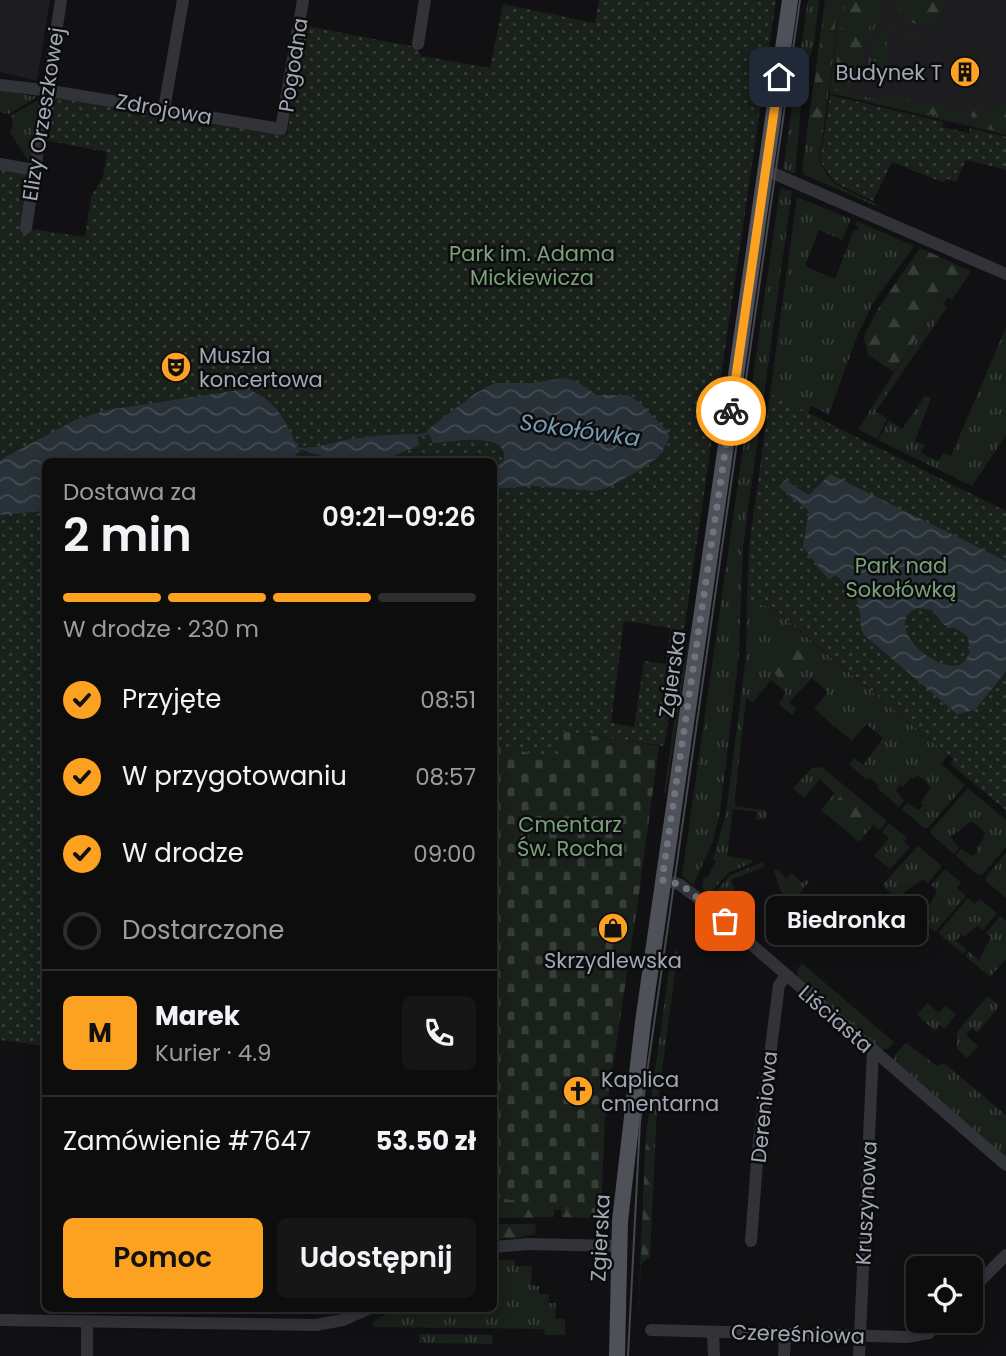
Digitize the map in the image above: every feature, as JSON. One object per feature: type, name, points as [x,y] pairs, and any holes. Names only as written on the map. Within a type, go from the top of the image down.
[{"type":"main road","name":"Zgierska","points":[[617,1356],[619,1246],[630,1120],[662,880],[790,0]]},
{"type":"street","name":"Elizy Orzeszkowej","points":[[26,228],[61,0]]},
{"type":"street","points":[[164,109],[183,0]]},
{"type":"street","name":"Pogodna","points":[[281,129],[303,0]]},
{"type":"street","points":[[418,44],[425,0]]},
{"type":"street","name":"Zdrojowa","points":[[0,85],[46,90],[281,129]]},
{"type":"street","points":[[0,164],[34,170]]},
{"type":"street","points":[[765,172],[774,173],[1006,274]]},
{"type":"street","name":"Liściasta","points":[[662,880],[682,885],[1006,1165]]},
{"type":"street","name":"Dereniowa","points":[[751,1241],[758,1149],[779,985],[786,976]]},
{"type":"street","name":"Kruszynowa","points":[[859,1356],[873,1050]]},
{"type":"street","points":[[497,1247],[528,1244],[619,1246]]},
{"type":"street","points":[[983,1278],[1006,1255]]},
{"type":"street","points":[[0,1320],[316,1325],[339,1322],[361,1312]]},
{"type":"street","points":[[87,1356],[88,1321]]},
{"type":"street","name":"Czereśniowa","points":[[651,1330],[860,1336],[922,1336],[929,1333]]},
{"type":"street","points":[[713,1332],[714,1356]]},
{"type":"street","points":[[784,1356],[785,1335]]},
{"type":"shaded area","points":[[0,0],[50,0],[37,81],[0,72]]},
{"type":"shaded area","points":[[841,0],[1006,0],[1006,135],[829,93]]},
{"type":"green space","name":"Park im. Adama Mickiewicza","points":[[599,0],[776,0],[686,617],[664,746],[562,731],[557,760],[497,745],[497,458],[42,458],[42,1046],[0,1040],[0,167],[26,174],[29,180],[24,228],[85,237],[91,197],[103,177],[107,152],[44,140],[52,96],[287,134],[306,26],[415,47],[422,56],[490,68],[503,4],[595,23]],"holes":[[[624,621],[671,628],[666,664],[644,661],[634,727],[611,723]]]},
{"type":"green space","points":[[808,0],[819,0],[814,42],[803,84],[795,174],[783,169]]},
{"type":"green space","points":[[825,0],[841,0],[819,162],[833,183],[895,214],[805,175],[802,169]]},
{"type":"green space","points":[[827,0],[838,0],[823,118],[815,125],[810,114]]},
{"type":"green space","points":[[842,0],[882,0],[885,9],[870,36],[848,93],[883,101],[890,95],[968,113],[966,124],[831,92]]},
{"type":"green space","points":[[845,0],[879,0],[882,8],[874,16],[846,88],[842,92],[833,90]]},
{"type":"green space","points":[[894,0],[942,0],[936,28],[904,21]]},
{"type":"green space","points":[[887,26],[922,35],[921,40],[889,33],[884,56],[891,58],[888,76],[875,73],[876,68],[866,67],[879,33]]},
{"type":"green space","points":[[0,90],[37,97],[9,114],[0,112]]},
{"type":"green space","points":[[830,95],[943,122],[942,127],[969,133],[970,128],[1006,137],[1006,170],[966,160],[956,182],[949,179],[942,182],[892,162],[873,201],[834,182],[820,161]]},
{"type":"green space","points":[[891,97],[965,115],[966,118],[964,121],[864,99],[880,101]]},
{"type":"green space","points":[[38,100],[40,104],[31,157],[28,161],[10,132],[13,124],[11,116]]},
{"type":"green space","points":[[1006,102],[1006,133],[974,126],[971,114],[976,108],[983,106],[992,111]]},
{"type":"green space","points":[[780,188],[792,191],[743,546],[739,655],[720,813],[712,844],[693,885],[682,876]]},
{"type":"green space","points":[[797,197],[851,219],[842,240],[819,230],[805,266],[835,279],[854,230],[858,230],[857,221],[914,246],[873,303],[858,334],[829,414],[811,406],[808,414],[770,394]]},
{"type":"green space","points":[[920,248],[962,267],[894,372],[868,355],[864,336],[879,307]]},
{"type":"green space","points":[[962,267],[970,270],[969,274],[952,300],[948,297],[943,304],[947,307],[876,411],[887,419],[877,439],[858,429]]},
{"type":"green space","points":[[1006,327],[1006,435],[972,486],[878,440],[889,420],[902,429],[925,396],[931,398],[915,441],[925,445],[921,453],[938,461],[944,453],[951,456]]},
{"type":"green space","name":"Park nad Sokołówką","points":[[770,394],[1006,511],[1006,810],[950,764],[953,759],[773,608],[747,600],[749,547]]},
{"type":"green space","points":[[747,600],[772,608],[948,755],[941,764],[965,785],[928,828],[924,828],[902,809],[907,803],[918,810],[923,805],[921,802],[931,787],[918,775],[896,790],[904,801],[899,807],[877,788],[879,786],[870,778],[867,780],[849,764],[854,758],[863,765],[883,738],[866,724],[852,741],[814,709],[828,692],[812,678],[789,702],[797,709],[792,715],[779,704],[786,692],[771,680],[753,702],[746,698],[735,797],[735,806],[764,810],[767,813],[766,819],[756,820],[757,812],[733,809],[727,856],[752,860],[752,863],[728,873],[710,894],[702,888],[704,877],[707,878],[716,861],[713,859],[726,813],[746,656]]},
{"type":"green space","points":[[691,631],[666,793],[664,793],[679,688]]},
{"type":"green space","points":[[793,641],[807,656],[803,666],[786,685],[773,672],[770,661]]},
{"type":"green space","name":"Cmentarz Św. Rocha","points":[[562,731],[659,746],[605,1118],[601,1214],[497,1197],[497,745],[556,760]]},
{"type":"green space","points":[[822,767],[887,821],[880,830],[873,825],[859,842],[821,810],[835,793],[820,779],[804,798],[793,788],[812,768]]},
{"type":"green space","points":[[968,788],[1006,820],[1006,847],[983,874],[978,875],[956,856],[961,849],[973,856],[986,833],[972,821],[950,837],[959,848],[954,854],[931,834],[931,830]]},
{"type":"green space","points":[[844,792],[872,818],[858,835],[829,810]]},
{"type":"green space","points":[[889,823],[907,838],[904,842],[910,847],[890,869],[874,856],[889,838],[882,832]]},
{"type":"green space","points":[[918,846],[942,866],[928,883],[923,879],[903,893],[913,902],[908,908],[882,885]]},
{"type":"green space","points":[[1006,853],[1006,898],[986,881],[986,877]]},
{"type":"green space","points":[[764,862],[764,867],[731,880],[747,923],[739,916],[737,918],[712,896],[730,875]]},
{"type":"green space","points":[[945,869],[961,882],[957,888],[966,896],[935,932],[910,910],[915,904],[926,913],[937,890],[931,885]]},
{"type":"green space","points":[[774,870],[779,870],[786,879],[791,873],[802,883],[806,880],[809,882],[796,897],[812,910],[805,919],[785,897]]},
{"type":"green space","points":[[968,898],[975,904],[980,899],[997,913],[983,930],[977,926],[956,941],[967,950],[963,954],[938,933]]},
{"type":"green space","points":[[1000,916],[1006,921],[1006,959],[990,977],[965,956],[969,952],[979,960],[991,937],[986,933]]},
{"type":"green space","points":[[676,950],[678,951],[657,1108],[650,1257],[641,1264],[637,1336],[646,1135],[669,970],[673,970]]},
{"type":"green space","points":[[802,963],[894,1042],[888,1049],[880,1050],[798,977],[797,970]]},
{"type":"green space","points":[[989,997],[999,1006],[977,1033],[972,1028],[966,1035],[978,1046],[967,1058],[957,1049],[957,1032]]},
{"type":"green space","points":[[927,1003],[939,1013],[945,1006],[956,1015],[944,1029],[940,1025],[935,1031],[917,1015]]},
{"type":"green space","points":[[906,1043],[937,1066],[944,1063],[1006,1115],[1006,1158],[894,1061],[895,1055]]},
{"type":"green space","points":[[650,1123],[650,1155],[654,1167],[649,1187],[651,1225],[648,1256],[641,1264],[645,1151]]},
{"type":"green space","points":[[497,1197],[604,1214],[604,1219],[561,1217],[561,1210],[554,1210],[554,1217],[497,1218]]},
{"type":"green space","points":[[497,1224],[536,1224],[535,1234],[497,1239]]},
{"type":"green space","points":[[515,1259],[515,1266],[532,1266],[531,1285],[539,1286],[539,1294],[549,1294],[548,1303],[556,1303],[555,1319],[565,1319],[565,1335],[545,1335],[544,1329],[373,1327],[372,1322],[390,1312],[497,1312],[497,1261]]},
{"type":"green space","points":[[419,1334],[493,1335],[492,1344],[419,1343]]},
{"type":"water","points":[[564,378],[576,381],[597,395],[628,395],[639,402],[670,437],[660,455],[644,468],[607,488],[595,491],[532,486],[497,489],[497,466],[504,460],[503,451],[498,445],[477,440],[433,443],[427,430],[476,393],[495,383],[533,383]]},
{"type":"water","points":[[246,389],[263,397],[282,417],[298,443],[297,453],[293,458],[42,458],[42,511],[0,515],[0,460],[75,420],[107,410]]},
{"type":"water","points":[[416,434],[420,445],[389,458],[323,458],[307,452],[308,447],[380,436]]},
{"type":"water","points":[[830,474],[1006,561],[1006,671],[975,710],[957,714],[864,635],[859,606],[853,593],[836,575],[828,579],[803,547],[809,511],[779,487],[785,480],[809,495]],"holes":[[[917,608],[932,610],[944,625],[957,629],[968,637],[970,652],[959,665],[949,666],[938,662],[926,655],[908,636],[905,626],[907,616]]]},
{"type":"waterway","name":"Sokołówka","points":[[417,436],[431,433]]},
{"type":"waterway","name":"Sokołówka","points":[[296,448],[310,450]]},
{"type":"tram line","points":[[628,1356],[640,1122],[800,0]]},
{"type":"way so far","points":[[725,921],[682,885],[662,880],[731,411]]},
{"type":"place","name":"Budynek T","points":[[965,72]]},
{"type":"place","name":"Muszla koncertowa","points":[[176,367]]},
{"type":"place","name":"Biedronka","points":[[725,921]]},
{"type":"place","name":"Skrzydlewska","points":[[613,928]]},
{"type":"place","name":"Kaplica cmentarna","points":[[578,1091]]},
{"type":"route","points":[[731,411],[779,77]]}]
